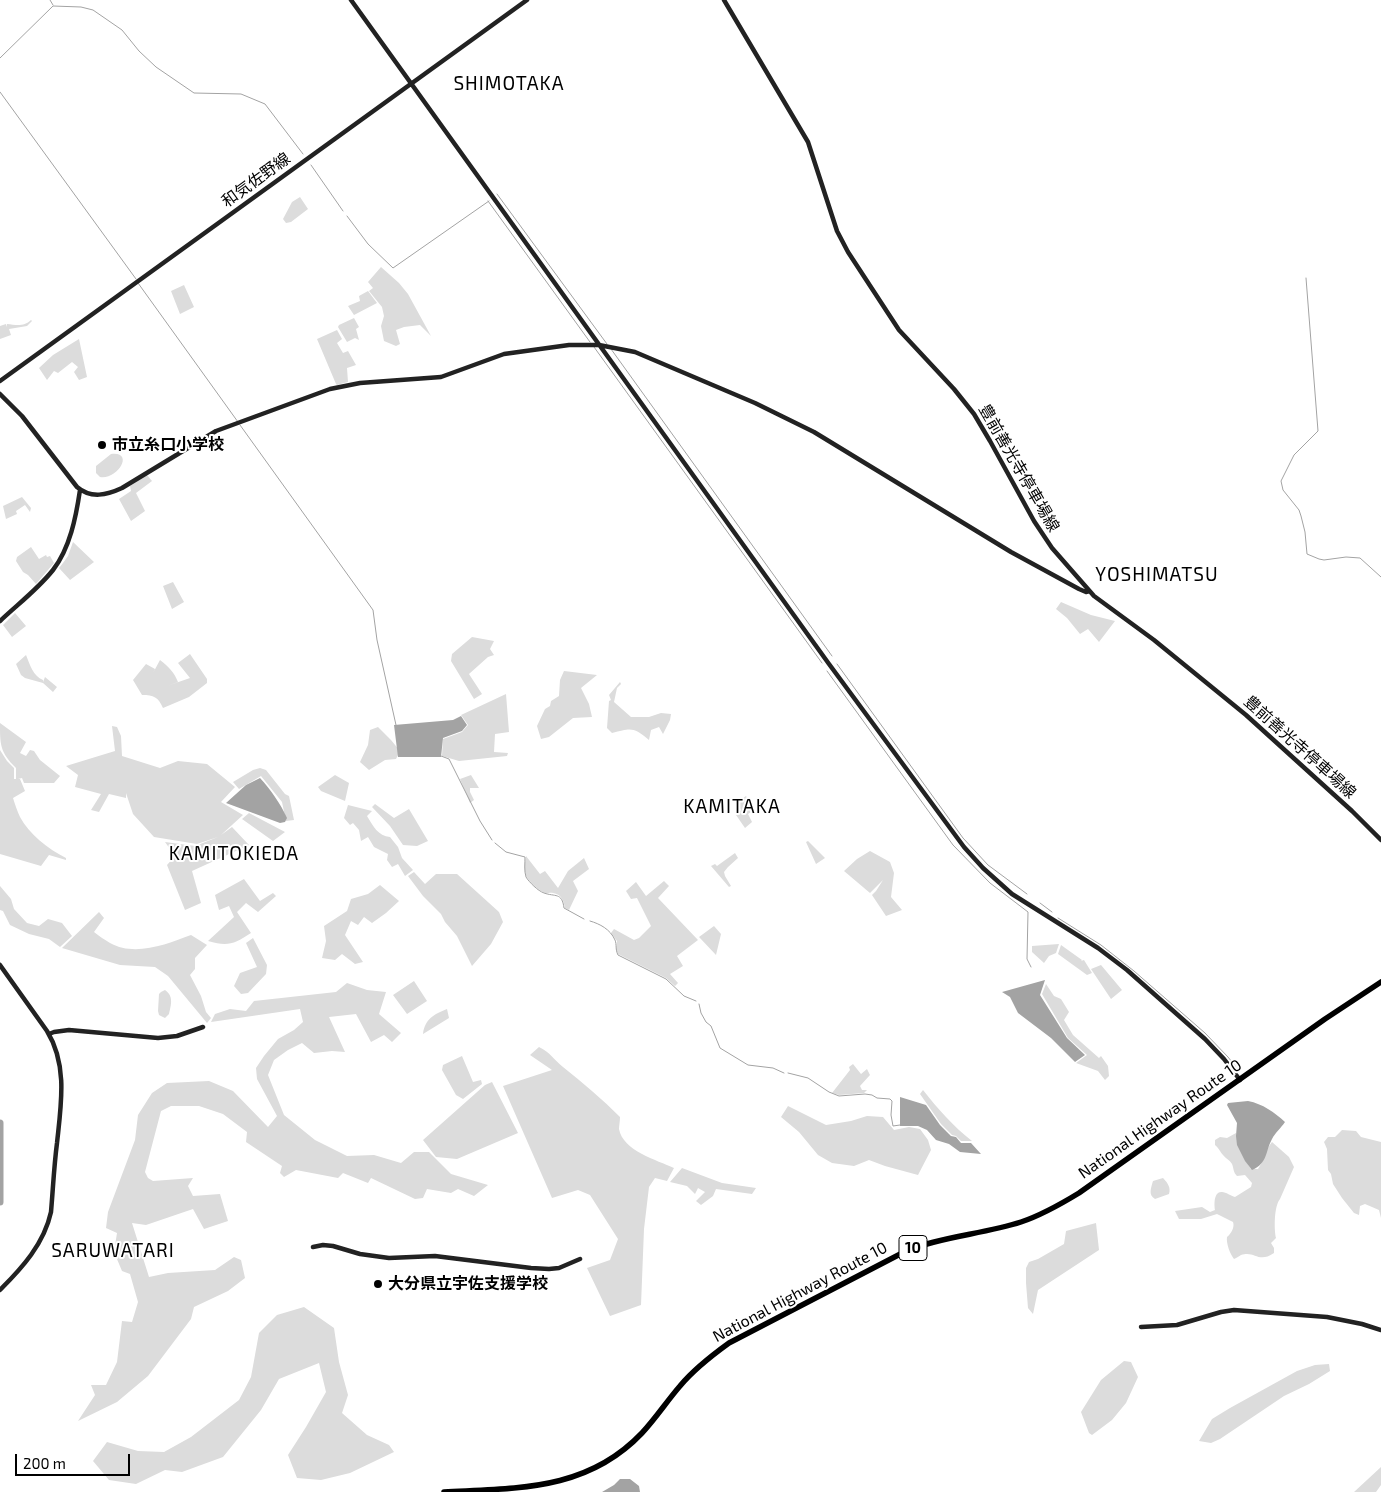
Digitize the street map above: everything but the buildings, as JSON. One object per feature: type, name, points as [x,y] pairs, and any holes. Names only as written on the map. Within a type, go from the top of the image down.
[{"type":"highway","name":"National Highway Route 10","points":[[444,1492],[552,1483],[583,1474],[601,1465],[634,1440],[686,1379],[729,1343],[908,1250],[939,1240],[1021,1222],[1054,1207],[1079,1193],[1325,1019],[1381,982]]},
{"type":"street","points":[[351,0],[953,834],[987,872],[1012,894],[1098,948],[1127,970],[1205,1039],[1240,1080]]},
{"type":"street","name":"和気佐野線","points":[[0,381],[527,0]]},
{"type":"street","name":"豊前善光寺停車場線","points":[[724,0],[808,142],[836,230],[848,252],[899,330],[954,389],[974,414],[1040,532],[1052,548],[1100,601],[1164,648],[1246,715],[1352,811],[1381,840]]},
{"type":"street","points":[[0,394],[29,425],[80,490],[96,495],[111,494],[216,431],[330,389],[346,385],[441,377],[504,354],[569,345],[592,344],[608,346],[635,352],[724,390],[814,432],[1011,552],[1079,590],[1089,591]]},
{"type":"street","points":[[0,621],[39,585],[60,559],[73,523],[80,490]]},
{"type":"street","points":[[0,965],[49,1034],[59,1061],[62,1076],[62,1100],[51,1212],[47,1227],[30,1257],[0,1290]]},
{"type":"street","points":[[49,1034],[69,1030],[158,1038],[177,1036],[203,1027]]},
{"type":"street","points":[[313,1247],[333,1246],[360,1254],[382,1257],[435,1256],[549,1269],[559,1268],[580,1259]]},
{"type":"street","points":[[1141,1327],[1177,1325],[1221,1312],[1238,1310],[1322,1316],[1381,1330]]},
{"type":"shaded area","points":[[300,197],[308,209],[291,222],[286,223],[283,219],[292,202]]},
{"type":"shaded area","points":[[381,267],[408,294],[431,336],[420,325],[396,330],[400,344],[396,346],[384,341],[381,326],[384,316],[382,307],[369,291],[373,288],[368,282]]},
{"type":"shaded area","points":[[184,285],[194,307],[180,314],[171,291]]},
{"type":"shaded area","points":[[368,291],[377,303],[354,315],[348,306],[360,301],[359,296]]},
{"type":"shaded area","points":[[354,318],[359,327],[356,329],[359,340],[355,338],[347,342],[338,327]]},
{"type":"shaded area","points":[[31,320],[27,326],[9,329],[11,335],[0,339],[0,326],[6,324],[7,327],[7,324],[23,325]]},
{"type":"shaded area","points":[[337,330],[342,339],[337,343],[343,353],[348,351],[356,365],[347,368],[348,382],[337,385],[317,339]]},
{"type":"shaded area","points":[[79,339],[87,377],[79,380],[74,372],[78,367],[72,362],[58,373],[54,371],[47,380],[39,368],[53,355]]},
{"type":"shaded area","points":[[111,454],[118,454],[122,457],[121,466],[113,474],[107,477],[100,477],[96,473],[96,466]]},
{"type":"shaded area","points":[[147,475],[152,481],[136,493],[145,511],[131,521],[119,499],[131,491],[130,486]]},
{"type":"shaded area","points":[[22,497],[31,508],[30,512],[25,505],[16,511],[17,514],[6,519],[3,506]]},
{"type":"shaded area","points":[[73,542],[94,562],[70,580],[59,568],[68,556]]},
{"type":"shaded area","points":[[31,547],[39,559],[46,555],[47,557],[50,556],[54,563],[36,584],[23,572],[16,561],[17,557]]},
{"type":"shaded area","points":[[173,582],[184,602],[172,609],[163,586]]},
{"type":"shaded area","points":[[1061,602],[1091,615],[1115,621],[1099,642],[1088,629],[1080,634],[1067,618],[1056,609]]},
{"type":"shaded area","points":[[15,613],[26,626],[12,637],[3,625]]},
{"type":"shaded area","points":[[472,637],[494,641],[490,649],[494,655],[488,657],[469,674],[482,694],[474,699],[451,661],[452,654]]},
{"type":"shaded area","points":[[190,654],[207,679],[207,683],[189,697],[163,708],[155,697],[142,695],[133,680],[146,664],[155,669],[153,673],[160,660],[169,667],[178,682],[167,686],[190,678],[178,663]]},
{"type":"shaded area","points":[[26,655],[32,670],[37,676],[43,682],[45,677],[57,687],[53,692],[43,683],[21,675],[16,664]]},
{"type":"shaded area","points":[[564,671],[597,675],[581,688],[589,704],[592,717],[573,718],[549,737],[541,739],[537,726],[545,709],[550,706],[551,701],[559,696],[560,680]]},
{"type":"shaded area","points":[[620,682],[621,684],[617,688],[614,702],[631,717],[649,717],[661,713],[671,714],[663,734],[659,727],[651,730],[649,740],[636,731],[628,730],[612,733],[607,728],[609,701],[611,700],[609,695]]},
{"type":"shaded area","points":[[506,694],[509,732],[495,734],[494,752],[508,753],[507,756],[459,761],[442,756],[443,739],[462,732],[468,725],[461,715]]},
{"type":"shaded area","points":[[461,716],[467,725],[462,731],[443,738],[441,757],[398,757],[394,725],[453,720]]},
{"type":"shaded area","points":[[0,723],[26,742],[20,753],[26,756],[30,750],[34,751],[40,760],[60,776],[54,783],[24,783],[22,778],[18,779],[20,779],[25,791],[13,798],[20,817],[28,829],[52,850],[66,858],[66,860],[49,855],[41,866],[0,854],[0,750],[14,768],[14,779],[16,779],[16,768],[2,748]]},
{"type":"shaded area","points":[[112,726],[117,727],[121,736],[122,756],[160,768],[178,761],[207,764],[235,787],[221,802],[243,815],[221,835],[232,827],[249,845],[192,871],[201,903],[185,910],[167,865],[175,856],[165,842],[195,846],[218,837],[197,844],[154,837],[133,814],[126,793],[126,798],[109,794],[99,812],[91,810],[101,794],[75,787],[78,775],[66,766],[115,751]]},
{"type":"shaded area","points":[[378,727],[400,751],[396,759],[385,760],[369,770],[360,762],[368,745],[370,730]]},
{"type":"shaded area","points":[[260,768],[266,770],[285,794],[289,796],[294,820],[286,821],[282,802],[261,776],[239,789],[233,782]]},
{"type":"shaded area","points":[[335,775],[349,783],[345,801],[321,791],[318,787]]},
{"type":"shaded area","points":[[471,775],[479,788],[470,788],[474,800],[470,803],[460,779]]},
{"type":"shaded area","points":[[260,778],[272,792],[281,807],[287,818],[285,822],[280,823],[226,803],[246,785]]},
{"type":"shaded area","points":[[746,796],[754,810],[748,814],[752,822],[745,828],[736,815],[741,810],[737,802]]},
{"type":"shaded area","points":[[375,804],[394,818],[409,809],[428,841],[417,846],[403,845],[390,826],[372,807]]},
{"type":"shaded area","points":[[348,805],[372,811],[367,816],[374,827],[382,835],[390,837],[398,847],[402,858],[413,870],[405,876],[398,864],[392,867],[387,860],[388,854],[374,847],[368,837],[361,841],[359,830],[353,823],[350,825],[344,818]]},
{"type":"shaded area","points":[[249,813],[285,832],[273,841],[242,819]]},
{"type":"shaded area","points":[[808,841],[825,858],[816,864],[806,842]]},
{"type":"shaded area","points":[[870,851],[890,862],[894,873],[891,897],[902,910],[886,916],[872,895],[883,880],[870,893],[844,871],[857,859]]},
{"type":"shaded area","points":[[735,853],[738,858],[724,872],[731,886],[729,887],[711,866],[715,864],[717,866]]},
{"type":"shaded area","points":[[526,856],[540,874],[545,871],[558,888],[568,871],[584,858],[589,869],[573,881],[578,891],[569,910],[565,908],[560,896],[545,893],[530,881],[525,872]]},
{"type":"shaded area","points":[[414,872],[425,884],[436,874],[457,874],[499,912],[503,922],[491,944],[472,966],[457,936],[441,914],[423,896],[408,876]]},
{"type":"shaded area","points":[[244,879],[260,901],[273,893],[276,896],[258,912],[246,903],[237,912],[251,933],[240,940],[226,944],[208,941],[234,917],[229,906],[219,910],[215,895]]},
{"type":"shaded area","points":[[664,881],[669,886],[658,898],[698,940],[677,956],[683,966],[670,974],[678,983],[675,986],[666,978],[618,954],[616,949],[617,941],[611,933],[614,929],[634,940],[639,938],[651,926],[637,898],[631,899],[626,891],[636,882],[646,896]]},
{"type":"shaded area","points":[[380,885],[399,901],[372,923],[364,917],[358,925],[351,921],[345,935],[363,962],[355,964],[342,954],[335,960],[322,958],[326,941],[324,926],[347,911],[351,899],[368,894]]},
{"type":"shaded area","points":[[0,886],[11,899],[14,909],[27,923],[39,926],[48,919],[62,923],[72,936],[60,947],[49,939],[29,934],[10,925],[3,911],[0,910]]},
{"type":"shaded area","points":[[99,912],[104,918],[94,932],[110,943],[120,947],[130,949],[151,948],[191,935],[207,945],[195,958],[195,969],[190,975],[201,996],[206,1012],[211,1018],[207,1023],[168,976],[155,967],[120,965],[62,948]]},
{"type":"shaded area","points":[[714,926],[721,934],[716,955],[699,937]]},
{"type":"shaded area","points":[[253,938],[267,965],[266,974],[248,993],[241,994],[234,986],[240,973],[257,967],[246,943]]},
{"type":"shaded area","points":[[1059,944],[1056,953],[1049,956],[1044,963],[1032,952],[1032,946]]},
{"type":"shaded area","points":[[1061,945],[1081,961],[1084,960],[1092,973],[1087,975],[1058,954]]},
{"type":"shaded area","points":[[1101,965],[1122,990],[1111,999],[1091,969]]},
{"type":"shaded area","points":[[1045,980],[1040,995],[1067,1038],[1085,1055],[1075,1062],[1051,1038],[1018,1013],[1010,997],[1002,992]]},
{"type":"shaded area","points":[[414,981],[427,1001],[407,1014],[393,995]]},
{"type":"shaded area","points":[[347,983],[367,990],[386,992],[379,1014],[401,1033],[392,1042],[384,1035],[371,1042],[356,1014],[329,1017],[345,1052],[314,1053],[302,1043],[274,1060],[268,1075],[284,1115],[315,1140],[347,1156],[374,1155],[401,1163],[414,1152],[429,1152],[451,1174],[488,1185],[474,1196],[458,1189],[451,1193],[427,1189],[423,1198],[415,1199],[371,1178],[368,1183],[343,1173],[338,1178],[296,1170],[284,1177],[280,1173],[282,1166],[246,1142],[247,1132],[223,1114],[199,1106],[171,1106],[161,1111],[145,1172],[148,1178],[153,1181],[193,1178],[188,1186],[193,1196],[220,1194],[228,1221],[204,1229],[193,1209],[146,1225],[132,1223],[149,1277],[168,1273],[215,1270],[234,1257],[241,1260],[245,1278],[228,1291],[194,1307],[191,1319],[148,1376],[117,1402],[78,1421],[95,1395],[91,1385],[106,1385],[117,1362],[122,1321],[132,1322],[138,1302],[130,1274],[122,1271],[114,1252],[117,1233],[106,1228],[108,1212],[135,1140],[138,1115],[152,1093],[167,1083],[209,1081],[233,1091],[268,1127],[277,1116],[257,1079],[256,1068],[278,1039],[294,1030],[303,1022],[300,1009],[211,1022],[215,1014],[230,1009],[246,1011],[254,1001],[336,992]]},
{"type":"shaded area","points":[[1046,984],[1054,996],[1061,999],[1069,1012],[1064,1020],[1073,1035],[1099,1058],[1101,1056],[1108,1066],[1109,1076],[1105,1080],[1098,1071],[1076,1063],[1087,1055],[1068,1038],[1042,994]]},
{"type":"shaded area","points":[[165,990],[170,995],[171,1001],[169,1014],[165,1018],[159,1015],[158,1011],[159,994]]},
{"type":"shaded area","points":[[447,1009],[449,1018],[423,1034],[428,1021]]},
{"type":"shaded area","points":[[539,1047],[620,1117],[619,1129],[627,1143],[642,1154],[674,1168],[667,1181],[655,1178],[649,1187],[644,1229],[641,1305],[610,1316],[587,1268],[610,1260],[618,1239],[590,1195],[578,1190],[552,1198],[503,1086],[552,1070],[530,1055]]},
{"type":"shaded area","points":[[462,1056],[473,1082],[481,1080],[482,1084],[463,1099],[456,1095],[442,1070],[443,1065]]},
{"type":"shaded area","points":[[853,1064],[861,1074],[867,1069],[870,1075],[860,1086],[862,1090],[867,1090],[864,1093],[839,1095],[832,1093],[850,1070],[849,1067]]},
{"type":"shaded area","points":[[492,1082],[518,1133],[457,1159],[436,1157],[423,1140],[485,1085]]},
{"type":"shaded area","points":[[923,1090],[946,1117],[972,1141],[961,1141],[941,1124],[920,1094]]},
{"type":"shaded area","points":[[900,1097],[926,1105],[940,1125],[951,1136],[956,1137],[961,1143],[971,1143],[981,1154],[960,1152],[949,1144],[936,1140],[927,1130],[918,1126],[900,1126]]},
{"type":"shaded area","points":[[1248,1101],[1268,1109],[1285,1122],[1272,1139],[1264,1161],[1252,1170],[1237,1145],[1237,1123],[1227,1105],[1228,1103]]},
{"type":"shaded area","points":[[788,1106],[826,1125],[867,1116],[883,1117],[894,1130],[909,1127],[920,1129],[928,1140],[931,1150],[918,1175],[869,1160],[854,1166],[832,1163],[818,1155],[799,1132],[781,1117]]},
{"type":"shaded area","points":[[1342,1130],[1356,1131],[1361,1137],[1381,1142],[1381,1218],[1379,1210],[1365,1204],[1360,1206],[1359,1215],[1354,1213],[1333,1184],[1328,1170],[1327,1149],[1324,1142],[1328,1137],[1335,1137]]},
{"type":"shaded area","points":[[1236,1133],[1245,1160],[1251,1169],[1258,1169],[1272,1142],[1289,1157],[1294,1167],[1278,1202],[1275,1224],[1276,1238],[1271,1243],[1274,1253],[1269,1256],[1260,1257],[1246,1254],[1234,1259],[1227,1239],[1233,1228],[1233,1222],[1217,1214],[1201,1219],[1179,1219],[1175,1211],[1202,1207],[1210,1212],[1215,1210],[1215,1198],[1219,1192],[1235,1197],[1251,1187],[1252,1183],[1245,1175],[1236,1175],[1231,1163],[1215,1145],[1215,1140],[1220,1137],[1227,1138]]},
{"type":"shaded area","points":[[682,1168],[722,1183],[756,1188],[752,1194],[716,1189],[713,1196],[701,1205],[696,1201],[705,1192],[698,1188],[695,1194],[687,1186],[670,1182]]},
{"type":"shaded area","points":[[1163,1178],[1169,1186],[1169,1194],[1155,1199],[1151,1193],[1153,1181]]},
{"type":"shaded area","points":[[1096,1223],[1099,1250],[1038,1290],[1033,1314],[1028,1308],[1026,1283],[1026,1268],[1029,1262],[1064,1244],[1066,1231]]},
{"type":"shaded area","points":[[304,1307],[334,1328],[339,1362],[348,1395],[342,1413],[367,1435],[389,1445],[394,1452],[350,1473],[321,1480],[297,1478],[288,1455],[326,1392],[319,1363],[279,1379],[261,1410],[223,1457],[182,1472],[165,1470],[136,1484],[109,1480],[93,1461],[107,1442],[138,1451],[164,1452],[191,1437],[239,1400],[251,1377],[259,1333],[277,1315]]},
{"type":"shaded area","points":[[1124,1361],[1131,1362],[1138,1377],[1126,1403],[1112,1420],[1092,1435],[1089,1433],[1081,1412],[1101,1380]]},
{"type":"shaded area","points":[[1329,1364],[1330,1371],[1284,1396],[1220,1439],[1211,1443],[1199,1441],[1212,1419],[1230,1408],[1297,1371],[1315,1365]]},
{"type":"shaded area","points":[[1381,1467],[1381,1485],[1376,1492],[1354,1492]]},
{"type":"shaded area","points":[[620,1479],[630,1479],[639,1486],[640,1492],[602,1492]]},
{"type":"waterway","points":[[50,0],[53,5]]},
{"type":"waterway","points":[[0,58],[53,6],[81,7],[93,10],[122,30],[139,51],[156,67],[194,93],[241,94],[265,104],[303,154]]},
{"type":"waterway","points":[[0,92],[136,279]]},
{"type":"waterway","points":[[311,165],[343,211]]},
{"type":"waterway","points":[[497,194],[607,344]]},
{"type":"waterway","points":[[488,201],[590,342]]},
{"type":"waterway","points":[[347,216],[368,244],[393,268],[489,201]]},
{"type":"waterway","points":[[1306,278],[1318,431],[1294,455],[1281,481],[1283,490],[1299,510],[1305,532],[1307,554],[1324,560],[1346,557],[1360,558],[1381,577]]},
{"type":"waterway","points":[[138,283],[238,422]]},
{"type":"waterway","points":[[594,347],[822,663]]},
{"type":"waterway","points":[[611,349],[832,656]]},
{"type":"waterway","points":[[240,425],[373,610],[377,640],[396,725]]},
{"type":"waterway","points":[[837,664],[963,838],[988,865],[1027,894]]},
{"type":"waterway","points":[[827,671],[953,845],[990,883],[1028,912],[1027,959],[1031,967]]},
{"type":"waterway","points":[[441,756],[449,759],[480,821],[492,840]]},
{"type":"waterway","points":[[495,843],[506,852],[525,857],[525,875],[531,884],[542,892],[560,897],[564,908],[584,919]]},
{"type":"waterway","points":[[1040,903],[1052,912]]},
{"type":"waterway","points":[[1058,918],[1101,945],[1134,971],[1205,1033],[1236,1067]]},
{"type":"waterway","points":[[590,921],[608,930],[615,940],[618,955],[666,979],[684,996],[696,1001]]},
{"type":"waterway","points":[[699,1004],[701,1013],[706,1022],[711,1026],[720,1048],[748,1065],[773,1068],[784,1073]]},
{"type":"waterway","points":[[788,1073],[808,1078],[829,1092],[839,1096],[865,1094],[877,1098],[890,1099],[892,1101],[891,1115],[893,1126],[900,1125]]},
{"type":"waterway","points":[[0,1123],[0,1202]]},
{"type":"place","name":"市立糸口小学校","points":[[102,445]]},
{"type":"place","name":"大分県立宇佐支援学校","points":[[378,1284]]},
{"type":"district","name":"SHIMOTAKA","points":[[509,84]]},
{"type":"district","name":"YOSHIMATSU","points":[[1157,575]]},
{"type":"district","name":"KAMITAKA","points":[[732,807]]},
{"type":"district","name":"KAMITOKIEDA","points":[[234,854]]},
{"type":"district","name":"SARUWATARI","points":[[113,1251]]}]
